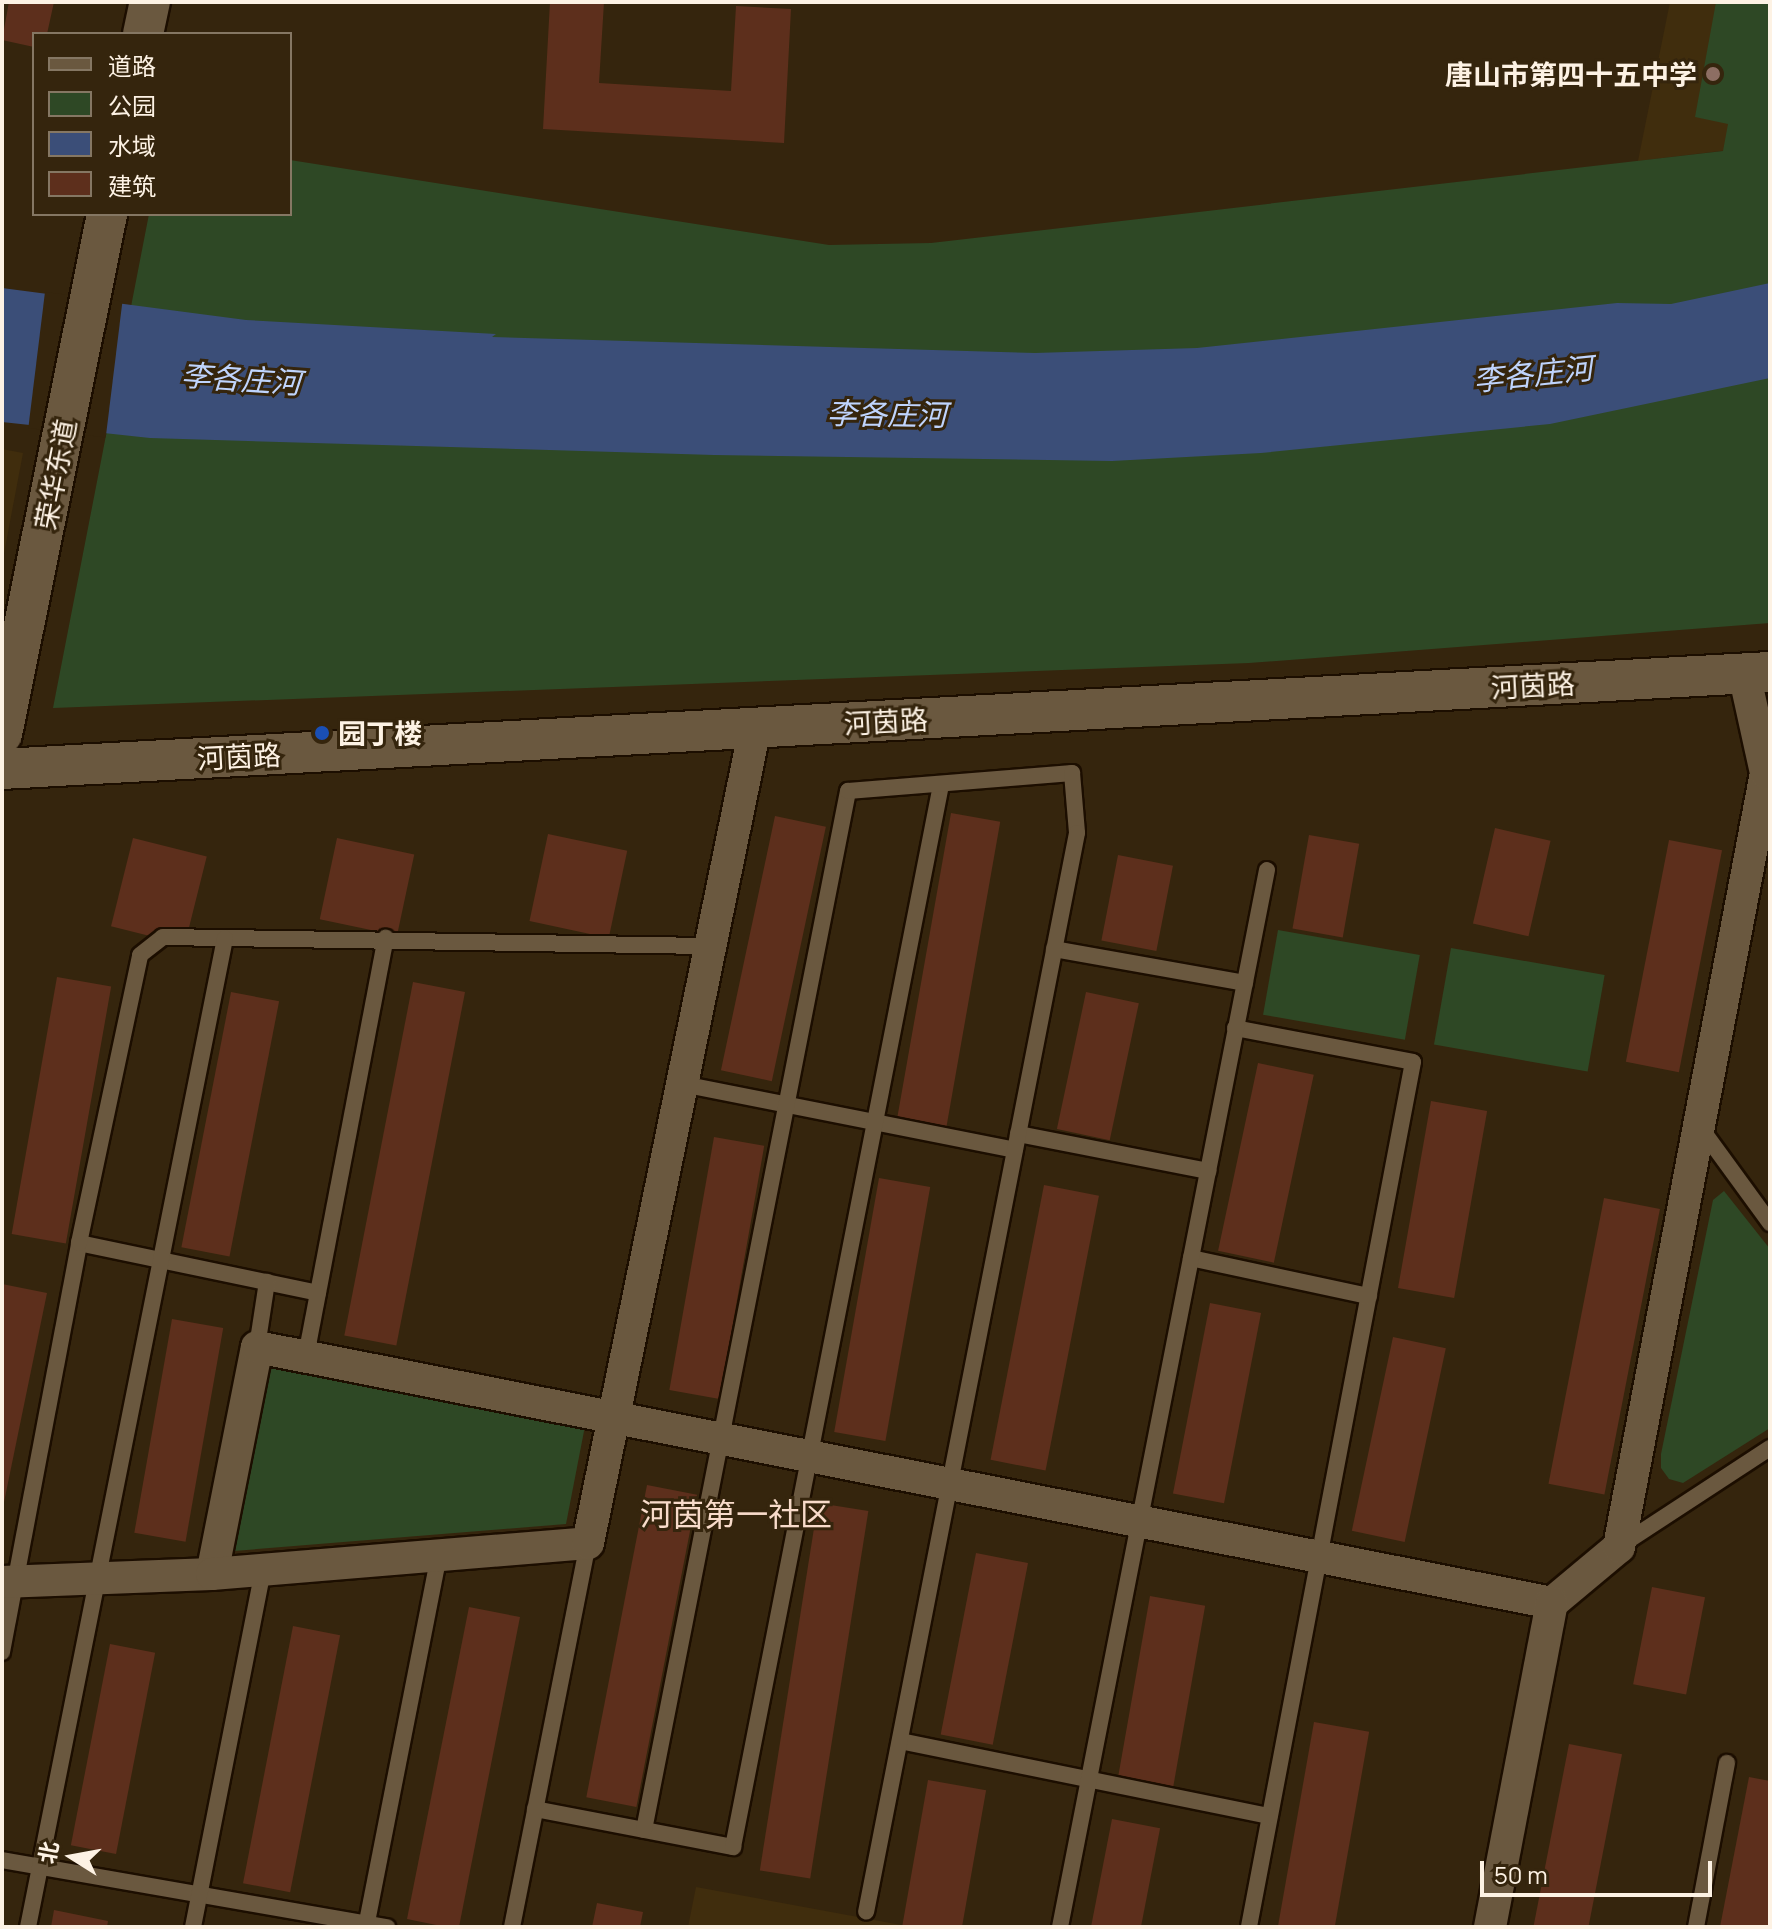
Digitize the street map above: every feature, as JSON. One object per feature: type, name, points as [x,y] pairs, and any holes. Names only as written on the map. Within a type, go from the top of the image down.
[{"type":"street","points":[[143,32],[150,2]]},
{"type":"street","name":"荣华东道","points":[[2,734],[107,216]]},
{"type":"street","points":[[1490,1927],[1552,1603],[1619,1547],[1766,773],[1757,673]]},
{"type":"street","name":"河茵路","points":[[2,769],[1757,673]]},
{"type":"street","points":[[9,1582],[212,1574],[588,1543],[682,1084],[707,946],[755,728]]},
{"type":"street","points":[[212,1574],[257,1347],[1552,1603]]},
{"type":"lane","points":[[644,1830],[848,791],[1072,773],[1077,833],[866,1912]]},
{"type":"lane","points":[[535,1809],[733,1847],[941,785]]},
{"type":"lane","points":[[1060,1927],[1267,870]]},
{"type":"lane","points":[[2,1652],[9,1582],[140,955],[163,937],[386,938],[707,946]]},
{"type":"lane","points":[[28,1927],[225,938]]},
{"type":"lane","points":[[306,1356],[386,938]]},
{"type":"lane","points":[[1054,949],[1245,983]]},
{"type":"lane","points":[[1235,1028],[1413,1062],[1249,1927]]},
{"type":"lane","points":[[682,1084],[874,1123],[1208,1171]]},
{"type":"lane","points":[[1699,1125],[1770,1223]]},
{"type":"lane","points":[[79,1243],[318,1293]]},
{"type":"lane","points":[[1191,1258],[1369,1296]]},
{"type":"lane","points":[[257,1347],[267,1282]]},
{"type":"lane","points":[[1619,1547],[1770,1448]]},
{"type":"lane","points":[[512,1927],[588,1543]]},
{"type":"lane","points":[[366,1925],[439,1556]]},
{"type":"lane","points":[[193,1927],[263,1569]]},
{"type":"lane","points":[[900,1741],[1269,1816]]},
{"type":"lane","points":[[1696,1927],[1727,1763]]},
{"type":"lane","points":[[2,1860],[387,1927]]},
{"type":"shaded area","name":"唐山市第四十五中学","points":[[1670,2],[1770,2],[1770,145],[1638,161]]},
{"type":"shaded area","points":[[2,449],[23,453],[2,564]]},
{"type":"shaded area","points":[[696,1887],[912,1927],[688,1927]]},
{"type":"green space","points":[[1716,2],[1770,2],[1770,623],[1249,663],[53,708],[149,216],[292,216],[292,160],[829,245],[931,243],[1723,151],[1728,124],[1695,117]]},
{"type":"green space","points":[[1278,930],[1420,955],[1405,1040],[1263,1015]]},
{"type":"green space","points":[[1451,948],[1605,975],[1588,1072],[1434,1045]]},
{"type":"green space","points":[[1724,1191],[1770,1249],[1770,1428],[1683,1483],[1669,1479],[1661,1468],[1661,1454],[1713,1200]]},
{"type":"green space","points":[[270,1365],[585,1426],[566,1524],[234,1551]]},
{"type":"water","name":"李各庄河","points":[[1770,283],[1770,378],[1550,424],[1261,453],[1112,461],[714,455],[150,438],[2,422],[2,288],[246,320],[496,334],[492,337],[1035,353],[1197,348],[1617,303],[1671,304]]},
{"type":"pier","points":[[45,292],[122,302],[106,437],[28,428]]},
{"type":"building","points":[[9,2],[54,2],[47,32],[32,32],[32,47],[2,40]]},
{"type":"building","points":[[550,2],[604,2],[599,83],[731,91],[736,6],[791,9],[784,143],[543,129]]},
{"type":"building","points":[[951,813],[1000,822],[946,1128],[897,1119]]},
{"type":"building","points":[[775,816],[826,827],[772,1081],[721,1070]]},
{"type":"building","points":[[1495,828],[1551,841],[1528,936],[1473,923]]},
{"type":"building","points":[[548,834],[627,851],[609,938],[529,921]]},
{"type":"building","points":[[1309,835],[1359,844],[1343,937],[1293,929]]},
{"type":"building","points":[[133,838],[207,856],[185,945],[111,926]]},
{"type":"building","points":[[337,838],[414,854],[397,936],[320,919]]},
{"type":"building","points":[[1669,840],[1722,850],[1679,1072],[1626,1062]]},
{"type":"building","points":[[1118,855],[1173,866],[1156,951],[1101,940]]},
{"type":"building","points":[[57,977],[111,987],[66,1244],[12,1234]]},
{"type":"building","points":[[413,982],[465,992],[396,1345],[344,1335]]},
{"type":"building","points":[[231,992],[279,1001],[229,1257],[181,1247]]},
{"type":"building","points":[[1086,992],[1139,1003],[1110,1140],[1057,1129]]},
{"type":"building","points":[[1258,1063],[1314,1075],[1274,1263],[1218,1251]]},
{"type":"building","points":[[1431,1101],[1487,1111],[1454,1298],[1398,1288]]},
{"type":"building","points":[[714,1137],[764,1146],[720,1399],[669,1390]]},
{"type":"building","points":[[879,1178],[930,1187],[885,1441],[834,1432]]},
{"type":"building","points":[[1044,1185],[1099,1196],[1046,1471],[991,1460]]},
{"type":"building","points":[[1604,1198],[1660,1209],[1604,1495],[1548,1484]]},
{"type":"building","points":[[2,1284],[47,1293],[3,1507],[2,1507]]},
{"type":"building","points":[[1210,1303],[1261,1313],[1224,1503],[1173,1493]]},
{"type":"building","points":[[172,1319],[223,1328],[186,1542],[134,1533]]},
{"type":"building","points":[[1393,1337],[1446,1348],[1405,1542],[1352,1531]]},
{"type":"building","points":[[647,1485],[697,1495],[636,1807],[586,1797]]},
{"type":"building","points":[[818,1503],[868,1511],[810,1878],[760,1870]]},
{"type":"building","points":[[976,1553],[1028,1563],[993,1745],[941,1735]]},
{"type":"building","points":[[1652,1587],[1705,1597],[1686,1694],[1633,1684]]},
{"type":"building","points":[[1150,1596],[1205,1606],[1173,1787],[1118,1777]]},
{"type":"building","points":[[469,1607],[520,1617],[459,1927],[446,1927],[407,1919]]},
{"type":"building","points":[[293,1626],[340,1635],[290,1892],[243,1883]]},
{"type":"building","points":[[110,1644],[155,1653],[116,1854],[71,1845]]},
{"type":"building","points":[[1314,1722],[1369,1732],[1335,1927],[1278,1927]]},
{"type":"building","points":[[1569,1744],[1622,1754],[1588,1927],[1534,1927]]},
{"type":"building","points":[[1749,1777],[1770,1781],[1770,1927],[1720,1927]]},
{"type":"building","points":[[928,1780],[986,1790],[962,1927],[902,1927]]},
{"type":"building","points":[[1112,1819],[1160,1828],[1141,1927],[1091,1927]]},
{"type":"building","points":[[597,1903],[643,1912],[640,1927],[592,1927]]},
{"type":"building","points":[[54,1910],[108,1921],[107,1927],[51,1927]]},
{"type":"place","name":"唐山市第四十五中学","points":[[1713,74]]},
{"type":"place","name":"园丁楼","points":[[322,733]]},
{"type":"district","name":"河茵第一社区","points":[[736,1514]]}]
